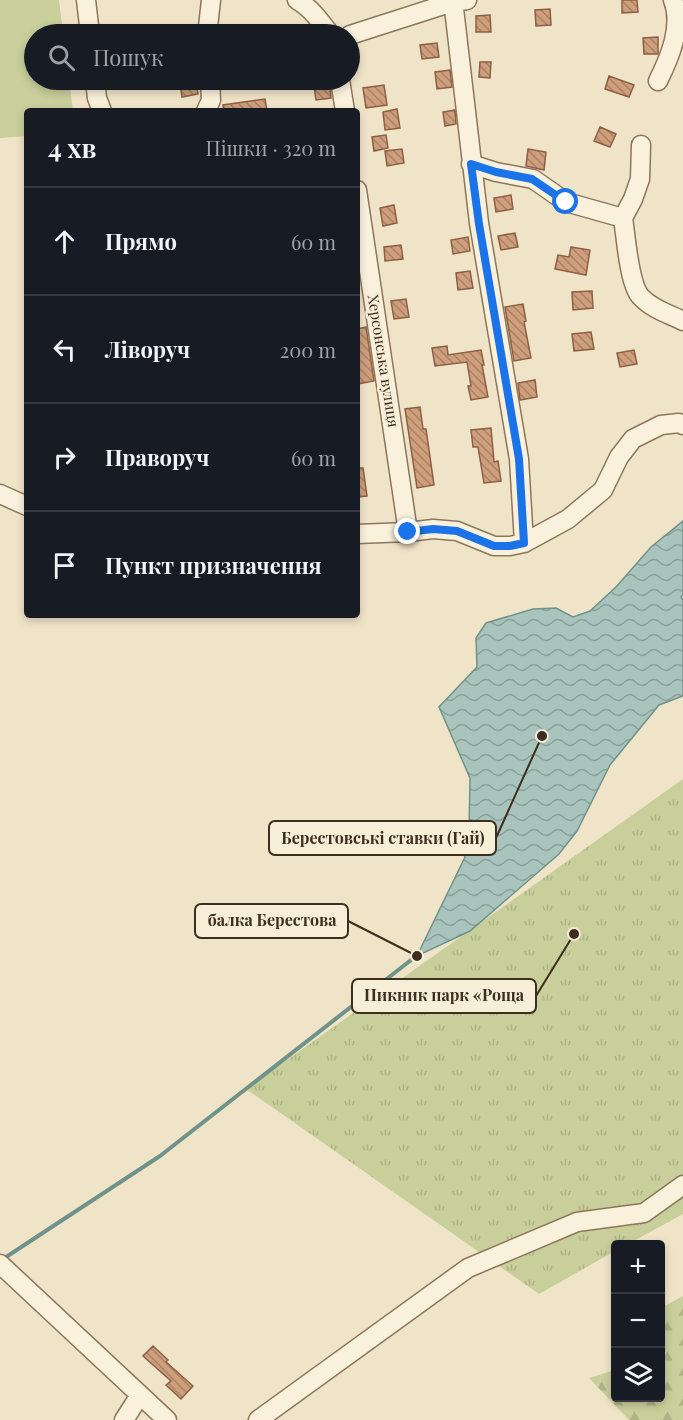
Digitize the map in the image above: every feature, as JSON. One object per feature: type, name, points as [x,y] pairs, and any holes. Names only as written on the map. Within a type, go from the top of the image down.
[{"type":"street","points":[[86,0],[89,24]]},
{"type":"street","points":[[208,24],[211,0]]},
{"type":"street","points":[[297,0],[323,24]]},
{"type":"street","points":[[658,81],[680,37],[678,11],[673,0]]},
{"type":"street","points":[[360,33],[458,1],[471,164],[519,459],[524,543]]},
{"type":"street","points":[[96,90],[101,108]]},
{"type":"street","points":[[207,108],[211,100],[210,90]]},
{"type":"street","points":[[342,90],[345,108]]},
{"type":"street","points":[[641,145],[640,179],[633,200],[623,218],[632,278],[640,296],[656,309],[683,321]]},
{"type":"street","points":[[471,164],[532,179],[566,202],[623,218]]},
{"type":"street","name":"Херсонська вулиця","points":[[360,235],[408,532]]},
{"type":"street","points":[[360,534],[433,529],[457,531],[494,546],[524,543],[568,519],[603,490],[619,457],[633,439],[661,425],[682,423]]},
{"type":"street","points":[[0,494],[24,505]]},
{"type":"street","points":[[258,1420],[468,1268],[577,1222],[644,1213],[683,1185]]},
{"type":"street","points":[[0,1264],[167,1420]]},
{"type":"street","points":[[124,1420],[140,1395]]},
{"type":"green space","points":[[0,0],[59,0],[62,24],[24,24],[24,90],[70,90],[73,108],[24,108],[24,136],[0,138]]},
{"type":"green space","points":[[683,779],[683,1214],[635,1240],[611,1240],[611,1253],[539,1294],[246,1089]]},
{"type":"green space","points":[[683,1296],[683,1420],[629,1420],[612,1402],[665,1402],[665,1306]]},
{"type":"green space","points":[[611,1371],[611,1401],[589,1378]]},
{"type":"water","points":[[683,521],[683,595],[681,597],[683,600],[683,696],[659,705],[610,765],[577,831],[559,854],[470,931],[417,956],[465,857],[460,849],[469,831],[470,778],[439,707],[477,667],[476,638],[486,623],[533,609],[556,608],[573,617],[590,611],[616,587],[651,547]]},
{"type":"building","points":[[622,0],[637,0],[638,12],[622,13]]},
{"type":"building","points":[[550,9],[551,25],[536,26],[535,10]]},
{"type":"building","points":[[490,15],[491,32],[476,32],[476,16]]},
{"type":"building","points":[[658,37],[658,54],[644,54],[643,38]]},
{"type":"building","points":[[437,43],[439,57],[422,59],[420,45]]},
{"type":"building","points":[[480,62],[491,62],[490,78],[479,77]]},
{"type":"building","points":[[450,70],[452,87],[437,89],[435,72]]},
{"type":"building","points":[[609,76],[634,85],[629,97],[605,89]]},
{"type":"building","points":[[384,85],[387,105],[366,108],[363,88]]},
{"type":"building","points":[[181,90],[197,90],[198,94],[182,97]]},
{"type":"building","points":[[314,90],[330,90],[331,98],[316,100]]},
{"type":"building","points":[[265,99],[266,108],[224,108],[223,105]]},
{"type":"building","points":[[397,109],[400,128],[385,130],[383,112]]},
{"type":"building","points":[[455,110],[456,124],[445,126],[443,112]]},
{"type":"building","points":[[600,127],[616,134],[610,147],[594,141]]},
{"type":"building","points":[[386,135],[388,148],[374,151],[372,137]]},
{"type":"building","points":[[402,149],[404,163],[387,166],[385,151]]},
{"type":"building","points":[[528,149],[546,152],[544,170],[526,166]]},
{"type":"building","points":[[511,195],[513,209],[496,212],[494,198]]},
{"type":"building","points":[[394,205],[397,223],[383,226],[380,208]]},
{"type":"building","points":[[515,233],[518,247],[501,250],[498,236]]},
{"type":"building","points":[[468,237],[470,251],[453,254],[451,240]]},
{"type":"building","points":[[401,245],[403,259],[385,261],[384,247]]},
{"type":"building","points":[[571,247],[590,250],[586,275],[555,269],[558,255],[569,257]]},
{"type":"building","points":[[470,271],[473,288],[458,290],[456,273]]},
{"type":"building","points":[[592,291],[593,308],[573,310],[572,292]]},
{"type":"building","points":[[406,299],[409,317],[394,319],[391,301]]},
{"type":"building","points":[[523,304],[531,358],[514,361],[505,307]]},
{"type":"building","points":[[366,327],[374,381],[360,383],[360,328]]},
{"type":"building","points":[[591,332],[594,349],[574,351],[572,334]]},
{"type":"building","points":[[447,346],[448,355],[481,350],[488,397],[471,400],[467,362],[435,366],[432,348]]},
{"type":"building","points":[[634,350],[637,364],[620,367],[617,353]]},
{"type":"building","points":[[535,380],[537,397],[520,400],[518,383]]},
{"type":"building","points":[[420,407],[423,429],[426,429],[434,485],[417,488],[405,409]]},
{"type":"building","points":[[491,428],[494,462],[498,461],[501,481],[484,483],[478,447],[473,447],[471,430]]},
{"type":"building","points":[[360,468],[363,468],[367,496],[360,497]]},
{"type":"building","points":[[153,1346],[168,1360],[166,1362],[193,1386],[181,1399],[166,1385],[171,1381],[143,1356]]},
{"type":"waterway","points":[[3,1259],[160,1156],[420,953]]},
{"type":"place","name":"Берестовські ставки (Гай)","points":[[542,736]]},
{"type":"place","name":"Пикник парк «Роща","points":[[574,934]]},
{"type":"place","name":"балка Берестова","points":[[417,956]]},
{"type":"route","points":[[408,532],[433,529],[457,531],[494,546],[524,543],[519,459],[471,164],[532,179],[566,202]]}]
